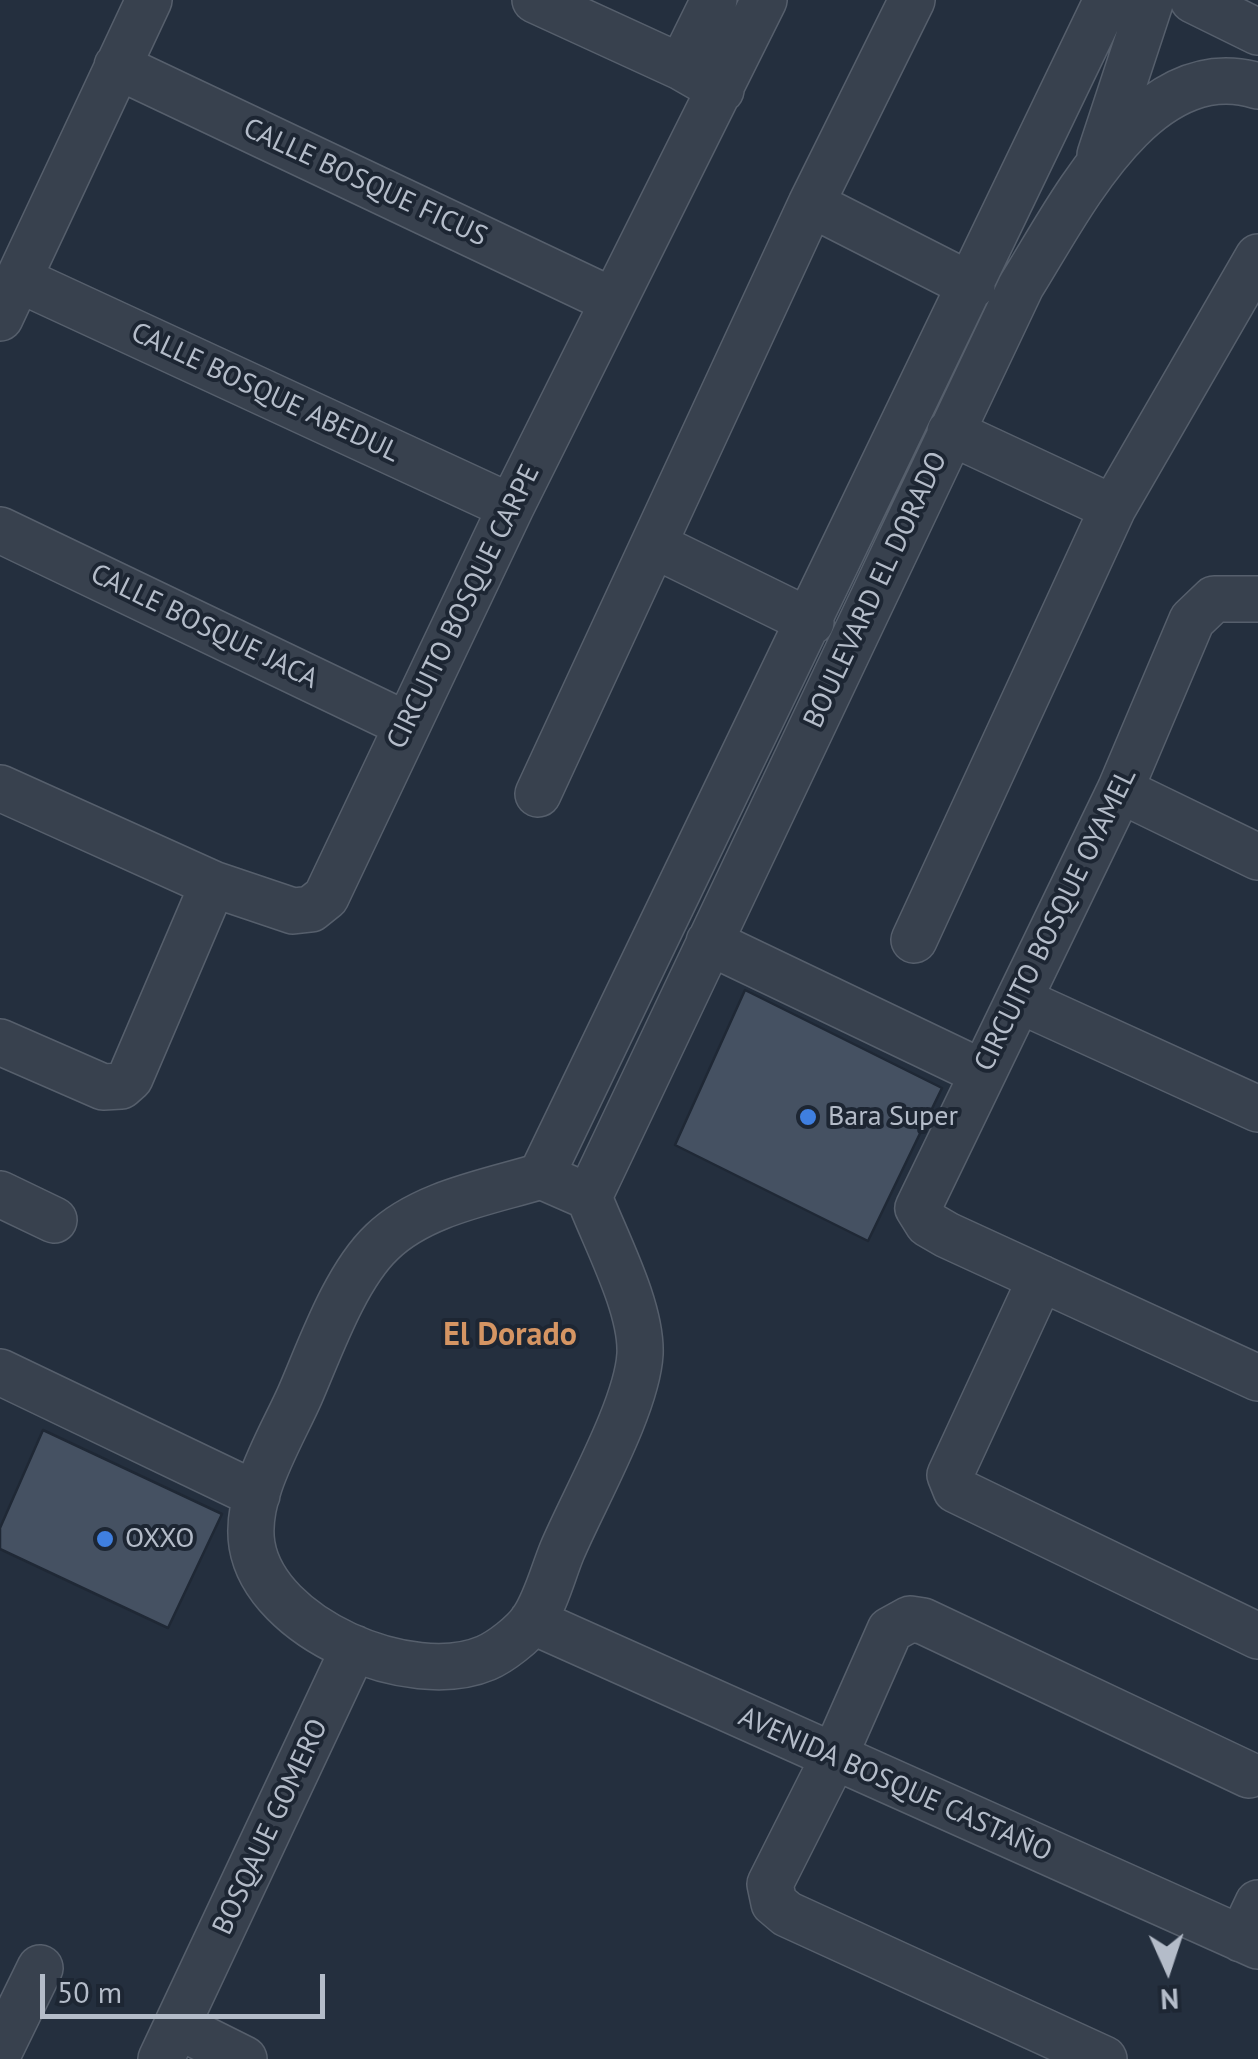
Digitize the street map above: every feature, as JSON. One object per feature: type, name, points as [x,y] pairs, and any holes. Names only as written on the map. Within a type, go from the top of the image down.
[{"type":"street","points":[[9,299],[149,0]]},
{"type":"street","points":[[535,0],[681,67],[721,90]]},
{"type":"street","points":[[681,67],[714,0]]},
{"type":"street","name":"CIRCUITO BOSQUE CARPE","points":[[0,788],[213,884],[293,911],[318,905],[764,0]]},
{"type":"street","points":[[538,794],[811,204],[912,0]]},
{"type":"street","name":"BOULEVARD EL DORADO","points":[[541,1176],[811,622],[1107,0]]},
{"type":"street","points":[[1096,166],[1151,0]]},
{"type":"street","points":[[1193,0],[1258,32]]},
{"type":"street","name":"CALLE BOSQUE FICUS","points":[[117,66],[613,301]]},
{"type":"street","name":"BOULEVARD EL DORADO","points":[[589,1197],[1021,286],[1096,166],[1144,115],[1179,94],[1210,82],[1258,86]]},
{"type":"street","points":[[811,204],[972,286]]},
{"type":"street","points":[[914,940],[1113,508],[1258,257]]},
{"type":"street","name":"CALLE BOSQUE ABEDUL","points":[[9,299],[511,507]]},
{"type":"street","points":[[950,432],[1113,508]]},
{"type":"street","name":"CALLE BOSQUE JACA","points":[[0,530],[408,724]]},
{"type":"street","points":[[656,546],[811,622]]},
{"type":"street","name":"CIRCUITO BOSQUE OYAMEL","points":[[1258,599],[1214,600],[1192,620],[1120,790],[918,1208],[928,1224],[1258,1378]]},
{"type":"street","points":[[1120,790],[1258,856]]},
{"type":"street","points":[[0,1042],[103,1086],[121,1086],[130,1078],[213,884]]},
{"type":"street","points":[[709,942],[982,1073]]},
{"type":"street","points":[[1019,1000],[1258,1109]]},
{"type":"street","points":[[541,1176],[589,1197],[638,1327],[640,1354],[636,1382],[532,1621],[489,1657],[440,1667],[354,1648],[306,1622],[277,1599],[260,1573],[251,1541],[257,1495],[328,1332],[380,1243],[441,1207],[541,1176]]},
{"type":"street","points":[[0,1194],[54,1220]]},
{"type":"street","points":[[1042,1278],[950,1476],[956,1490],[1258,1636]]},
{"type":"street","points":[[0,1372],[257,1495]]},
{"type":"street","points":[[1104,2059],[780,1910],[770,1884],[833,1759],[890,1630],[910,1618],[1249,1775]]},
{"type":"street","name":"AVENIDA BOSQUE CASTAÑO","points":[[532,1621],[833,1759],[1252,1929]]},
{"type":"street","name":"BOSQAUE GOMERO","points":[[170,2043],[354,1648]]},
{"type":"street","points":[[0,2050],[40,1968]]},
{"type":"street","points":[[170,2043],[244,2059]]},
{"type":"building","name":"Bara Super","points":[[745,990],[942,1088],[868,1241],[675,1145]]},
{"type":"building","name":"OXXO","points":[[43,1430],[222,1514],[168,1628],[0,1549],[0,1528]]},
{"type":"place","name":"Bara Super","points":[[808,1117]]},
{"type":"place","name":"OXXO","points":[[105,1539]]},
{"type":"district","name":"El Dorado","points":[[510,1336]]}]
